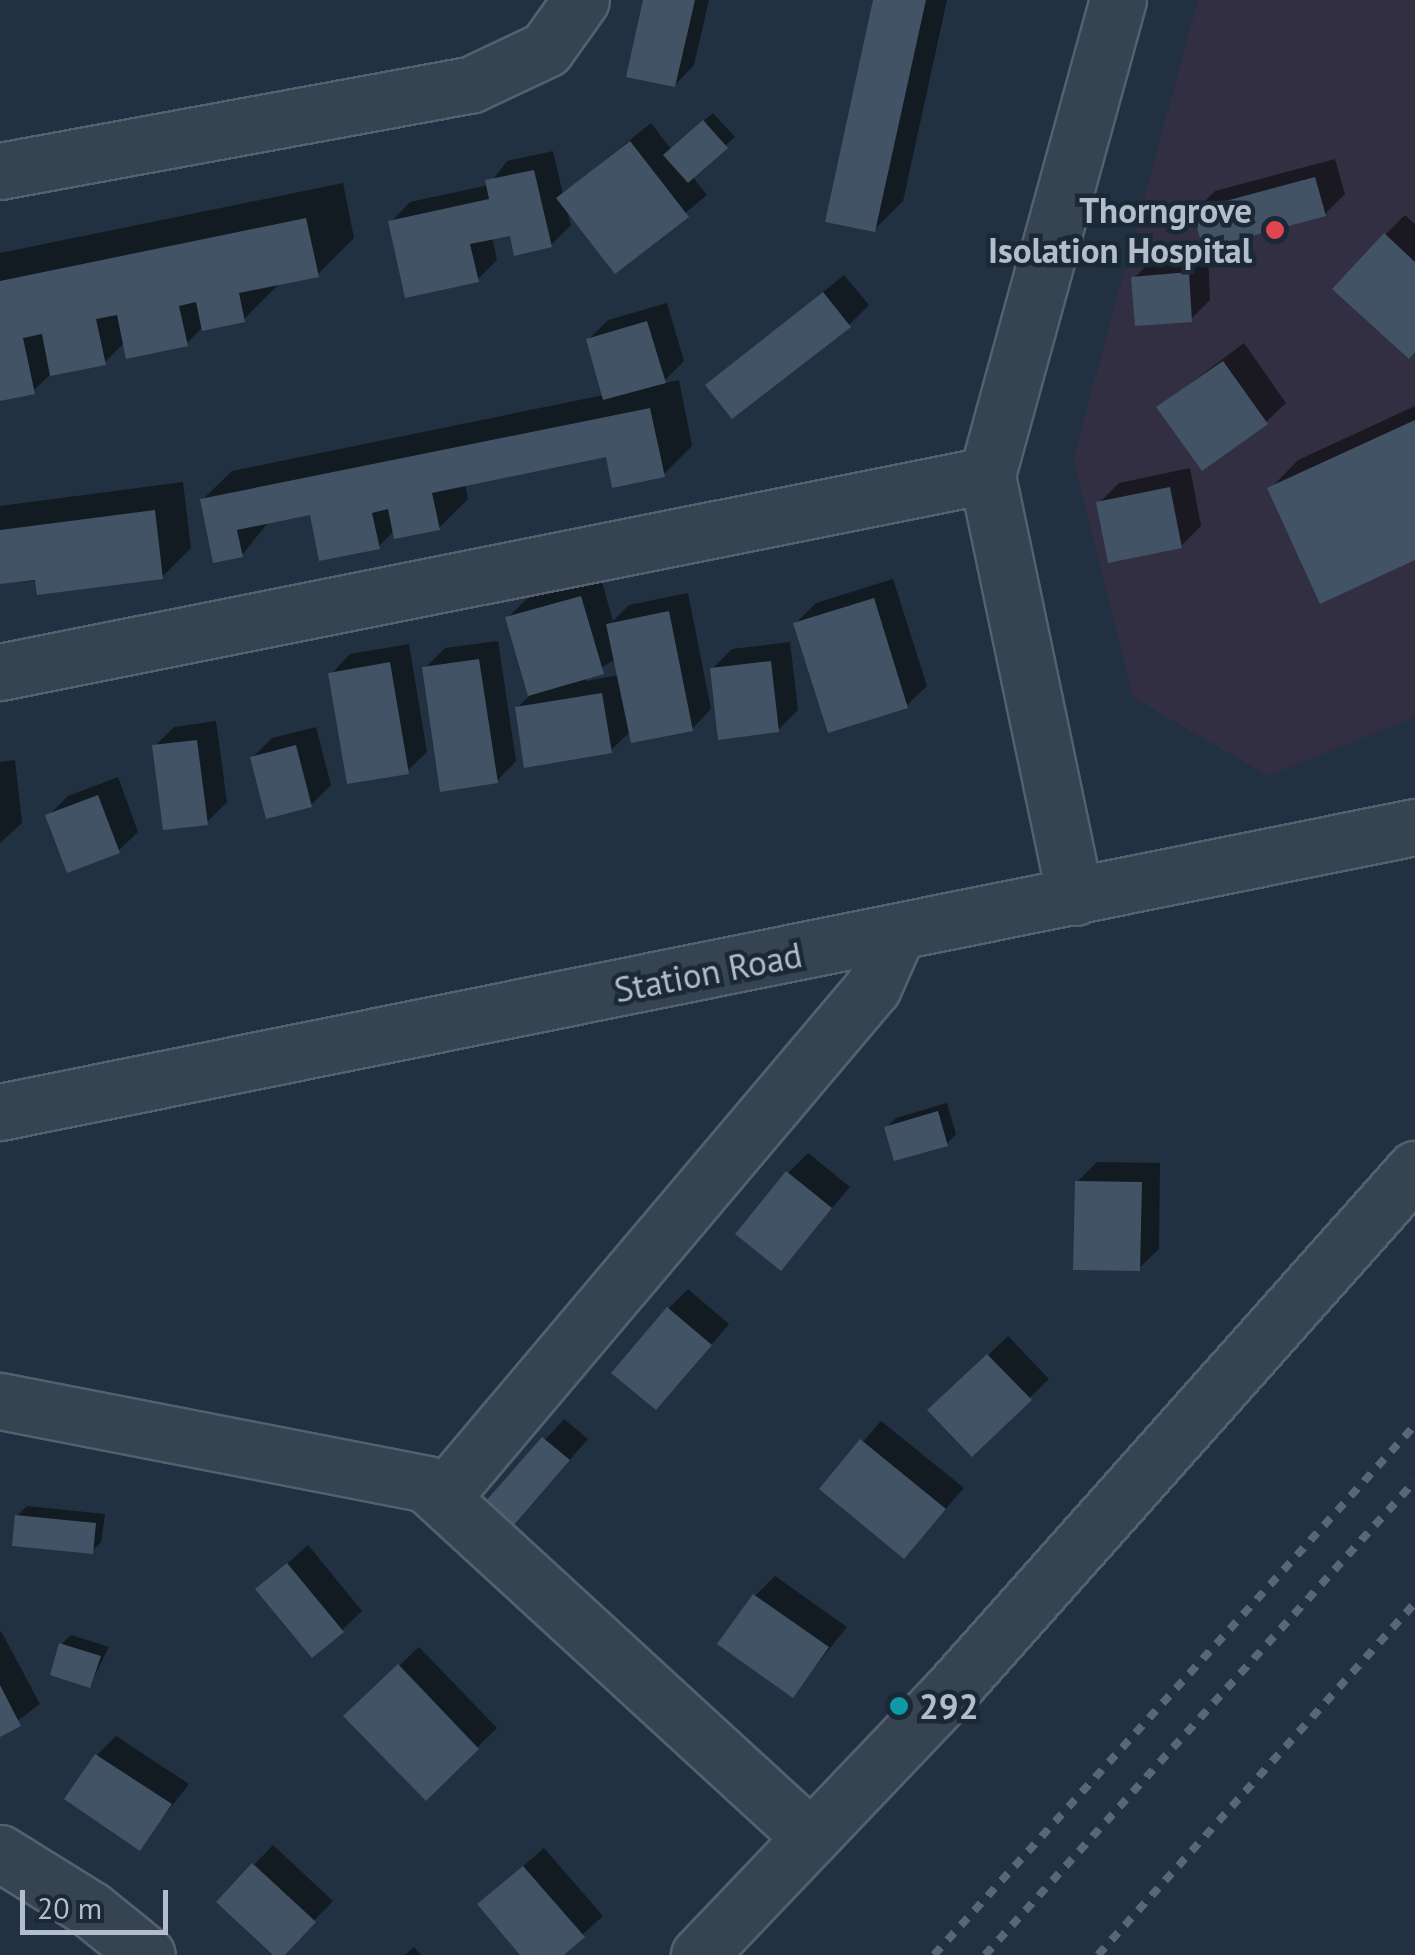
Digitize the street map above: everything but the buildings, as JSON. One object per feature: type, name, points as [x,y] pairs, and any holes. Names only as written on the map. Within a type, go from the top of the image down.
[{"type":"street","points":[[0,171],[470,86],[546,49],[580,0]]},
{"type":"street","points":[[1075,897],[987,474],[1118,0]]},
{"type":"street","points":[[0,672],[987,474]]},
{"type":"street","name":"Station Road","points":[[0,1112],[896,935],[1415,827]]},
{"type":"street","points":[[444,1495],[873,988],[896,935]]},
{"type":"street","points":[[699,1955],[947,1695],[1415,1168]]},
{"type":"street","points":[[0,1402],[426,1484],[444,1495],[809,1836]]},
{"type":"street","points":[[0,1853],[90,1909],[146,1955]]},
{"type":"shaded area","name":"Thorngrove Isolation Hospital","points":[[1198,0],[1415,0],[1415,717],[1268,776],[1134,698],[1073,460]]},
{"type":"railway","points":[[934,1955],[1415,1425]]},
{"type":"railway","points":[[985,1955],[1415,1481]]},
{"type":"railway","points":[[1098,1955],[1415,1603]]},
{"type":"place","name":"Thorngrove Isolation Hospital","points":[[1275,230]]},
{"type":"place","name":"292","points":[[899,1706]]}]
